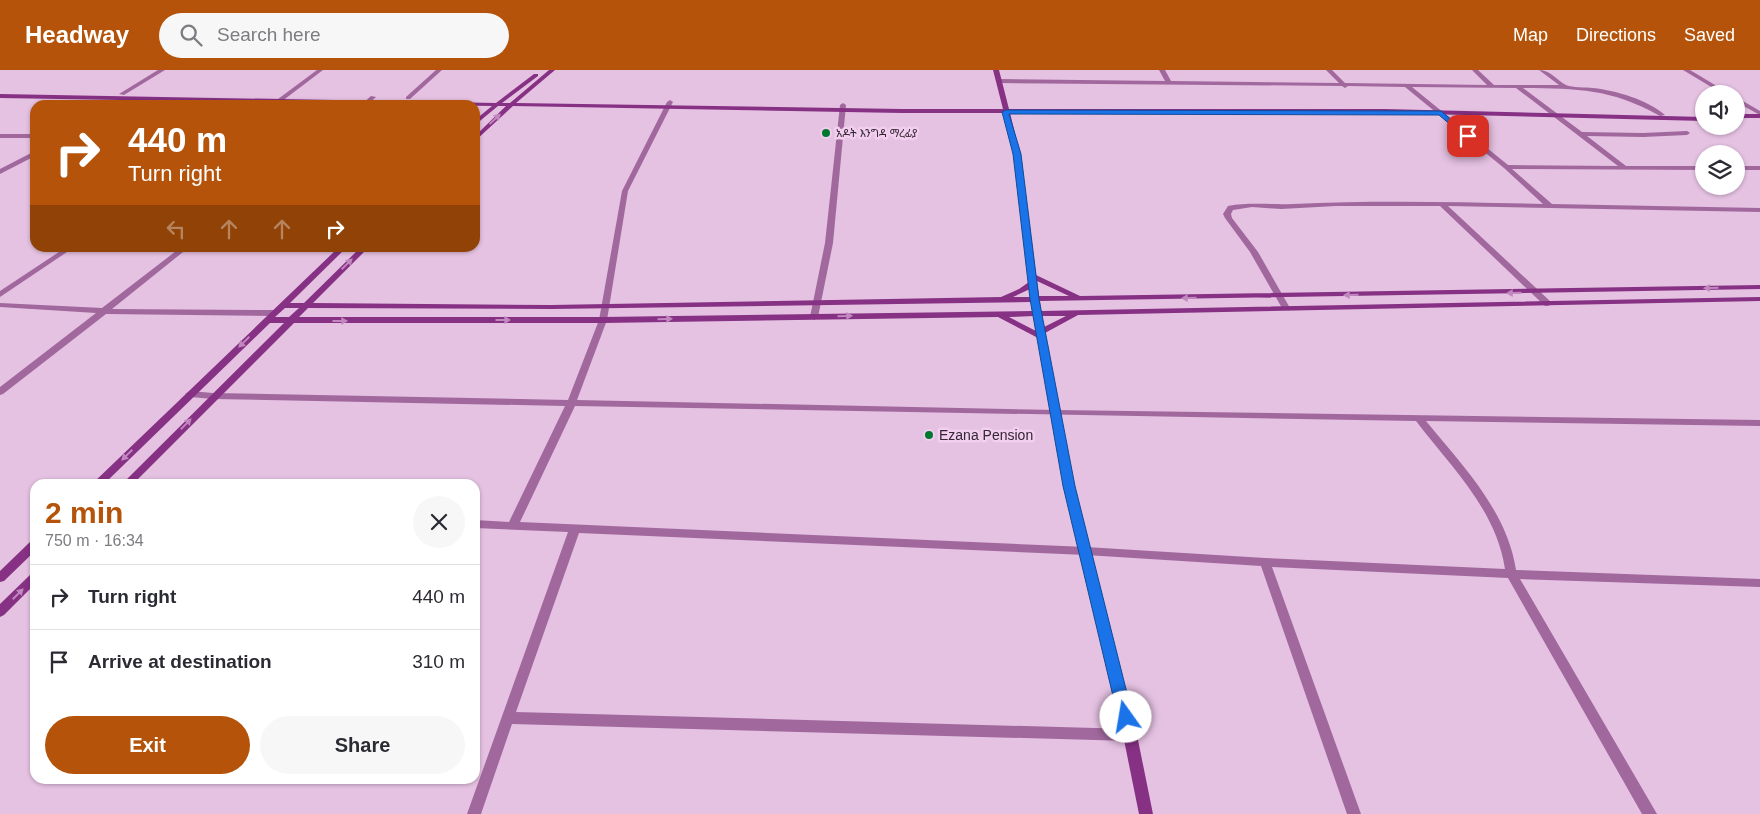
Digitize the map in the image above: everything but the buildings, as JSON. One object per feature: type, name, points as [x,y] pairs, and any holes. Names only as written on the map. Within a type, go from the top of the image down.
[{"type":"street","points":[[122,94],[162,70]]},
{"type":"street","points":[[280,100],[320,70]]},
{"type":"street","points":[[408,98],[439,70]]},
{"type":"street","points":[[480,119],[542,70]]},
{"type":"street","points":[[480,134],[516,100],[552,70]]},
{"type":"street","points":[[1162,70],[1169,83]]},
{"type":"street","points":[[1329,70],[1345,86]]},
{"type":"street","points":[[1475,70],[1494,87]]},
{"type":"street","points":[[1542,70],[1565,87]]},
{"type":"street","points":[[1686,70],[1712,85]]},
{"type":"street","points":[[1146,814],[1130,735],[1069,486],[1035,299],[1017,154],[997,75],[1169,83],[1565,87],[1605,91],[1626,96],[1638,100],[1662,115]]},
{"type":"street","points":[[1406,86],[1506,166],[1550,206]]},
{"type":"street","points":[[1519,88],[1624,167]]},
{"type":"street","points":[[0,91],[285,96],[351,100]]},
{"type":"street","points":[[0,96],[158,100]]},
{"type":"street","points":[[381,100],[408,98],[843,108],[1551,111],[1695,115]]},
{"type":"street","points":[[480,104],[668,104]]},
{"type":"street","points":[[513,525],[572,402],[603,320],[625,191],[668,104]]},
{"type":"street","points":[[1745,105],[1760,115]]},
{"type":"street","points":[[814,317],[830,243],[843,108]]},
{"type":"street","points":[[1439,111],[1695,119]]},
{"type":"street","points":[[1745,116],[1760,115]]},
{"type":"street","points":[[1745,120],[1760,121]]},
{"type":"street","points":[[1581,134],[1643,135],[1687,133]]},
{"type":"street","points":[[0,136],[30,136]]},
{"type":"street","points":[[0,172],[30,156]]},
{"type":"street","points":[[1506,166],[1695,168]]},
{"type":"street","points":[[1745,168],[1760,168]]},
{"type":"street","points":[[1286,308],[1254,252],[1229,218],[1228,211],[1231,208],[1252,205],[1281,207],[1336,204],[1442,204],[1760,210]]},
{"type":"street","points":[[1442,204],[1548,304]]},
{"type":"street","points":[[0,295],[63,252]]},
{"type":"street","points":[[0,392],[179,252]]},
{"type":"street","points":[[102,479],[338,252]]},
{"type":"street","points":[[132,479],[213,396],[360,252]]},
{"type":"street","points":[[1033,280],[1084,299]]},
{"type":"street","points":[[995,300],[1022,291],[1033,280]]},
{"type":"street","points":[[282,305],[459,308],[1760,287]]},
{"type":"street","points":[[266,320],[603,320],[1078,313],[1760,299]]},
{"type":"street","points":[[0,305],[104,311],[274,313]]},
{"type":"street","points":[[1042,334],[1078,313]]},
{"type":"street","points":[[996,314],[1042,334]]},
{"type":"street","points":[[190,394],[213,396],[1420,420],[1760,423]]},
{"type":"street","points":[[1420,420],[1490,513],[1508,551],[1511,574],[1650,814]]},
{"type":"street","points":[[480,524],[574,530],[1086,551],[1511,574],[1760,583]]},
{"type":"street","points":[[474,814],[574,530]]},
{"type":"street","points":[[0,578],[30,549]]},
{"type":"street","points":[[1266,562],[1354,814]]},
{"type":"street","points":[[0,612],[30,581]]},
{"type":"street","points":[[509,718],[1130,735]]},
{"type":"place","name":"አዶት እንግዳ ማረፊያ","points":[[826,133]]},
{"type":"place","name":"Ezana Pension","points":[[929,435]]},
{"type":"route","points":[[1126,717],[1069,486],[1035,299],[1017,154],[1006,112],[1384,111],[1441,113],[1468,136]]}]
